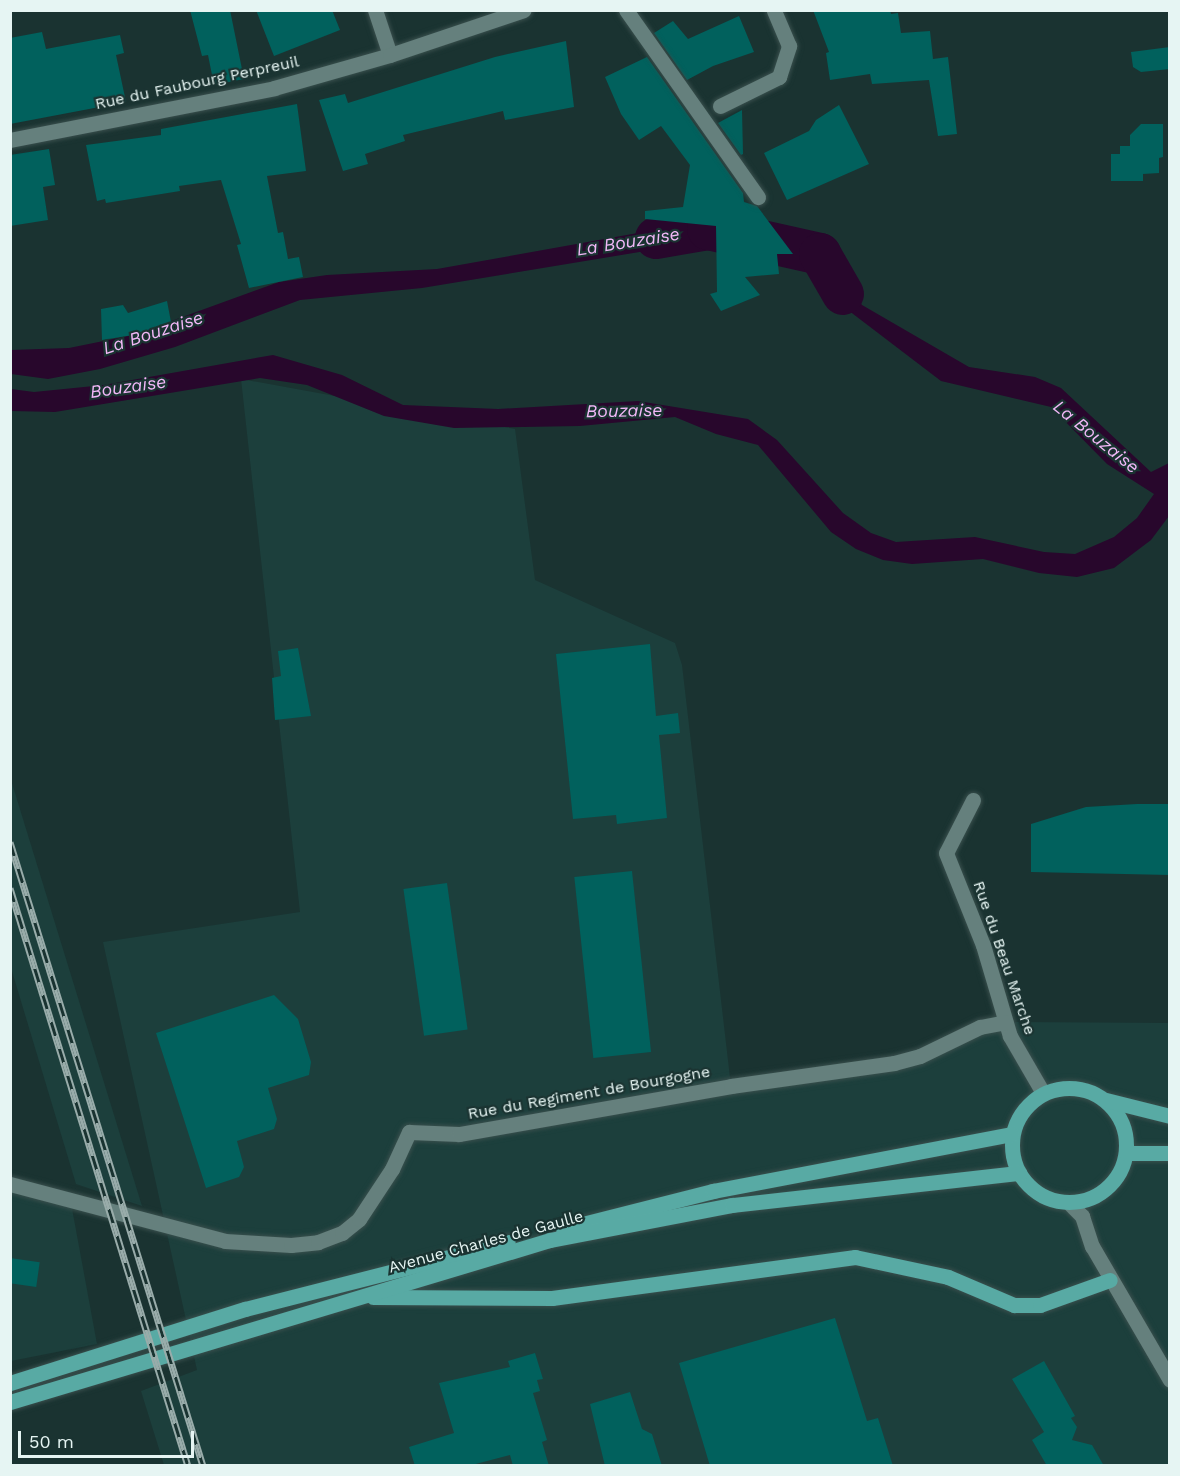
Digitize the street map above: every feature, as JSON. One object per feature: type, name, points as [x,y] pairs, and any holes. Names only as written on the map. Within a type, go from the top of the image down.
[{"type":"main road","points":[[1106,1100],[1118,1115],[1125,1133],[1126,1153],[1121,1168],[1100,1193],[1068,1202],[1048,1198],[1031,1189],[1019,1173],[1012,1154],[1012,1134],[1029,1103],[1043,1093],[1076,1087],[1106,1100],[1170,1116]]},
{"type":"main road","name":"Avenue Charles de Gaulle","points":[[10,1383],[245,1309],[713,1191],[1012,1134]]},
{"type":"main road","points":[[1126,1153],[1170,1153]]},
{"type":"main road","name":"Avenue Charles de Gaulle","points":[[10,1402],[550,1240],[732,1205],[1019,1173]]},
{"type":"main road","points":[[355,1297],[552,1298],[855,1257],[948,1277],[1014,1305],[1040,1305],[1110,1280]]},
{"type":"street","points":[[375,10],[390,55]]},
{"type":"street","name":"Rue du Faubourg Perpreuil","points":[[10,140],[274,88],[390,55],[524,10]]},
{"type":"street","points":[[626,10],[758,196]]},
{"type":"street","points":[[720,106],[779,77],[789,46],[774,10]]},
{"type":"street","name":"Rue du Beau Marche","points":[[973,800],[946,853],[983,945],[1010,1036],[1043,1093]]},
{"type":"street","name":"Rue du Regiment de Bourgogne","points":[[10,1184],[225,1241],[291,1245],[342,1233],[375,1197],[409,1132],[459,1134],[731,1086],[894,1063],[920,1056],[980,1027],[1006,1022]]},
{"type":"street","points":[[1068,1202],[1082,1216],[1092,1246],[1110,1280],[1170,1380]]},
{"type":"shaded area","points":[[241,379],[515,429],[535,580],[675,643],[682,665],[731,1086],[894,1063],[1006,1022],[1169,1023],[1169,1465],[164,1465],[141,1391],[197,1370],[103,942],[300,912]]},
{"type":"shaded area","points":[[11,780],[142,1206],[76,1184],[11,968]]},
{"type":"shaded area","points":[[11,1188],[71,1203],[97,1344],[11,1361]]},
{"type":"water","points":[[688,224],[712,226],[712,240],[422,288],[300,300],[175,347],[100,369],[48,379],[11,374],[11,350],[69,348],[133,335],[279,282],[327,275],[437,269]]},
{"type":"water","name":"Bouzaise","points":[[807,241],[827,254],[862,305],[969,367],[1035,377],[1061,388],[1151,472],[1169,463],[1169,516],[1151,540],[1114,568],[1077,577],[1039,573],[983,559],[912,564],[883,560],[856,549],[831,532],[758,445],[716,434],[675,417],[580,426],[454,428],[384,416],[307,385],[260,378],[55,412],[11,411],[11,389],[34,392],[104,385],[273,355],[342,375],[403,405],[498,409],[638,401],[748,419],[777,440],[843,513],[871,533],[896,542],[975,537],[1044,552],[1075,554],[1114,537],[1137,518],[1154,494],[1107,464],[1051,407],[941,381],[840,304],[817,261],[808,254]]},
{"type":"building","points":[[190,10],[230,10],[244,79],[214,85],[208,55],[202,56]]},
{"type":"building","points":[[256,10],[332,10],[340,30],[274,56]]},
{"type":"building","points":[[813,10],[890,10],[891,14],[898,13],[901,33],[930,31],[933,59],[948,57],[957,134],[938,136],[929,80],[872,84],[870,74],[830,80],[826,53],[829,52]]},
{"type":"building","points":[[739,16],[754,52],[713,66],[687,80],[654,33],[673,21],[688,39]]},
{"type":"building","points":[[42,32],[46,49],[120,35],[124,53],[116,55],[126,102],[10,124],[10,38]]},
{"type":"building","points":[[566,41],[574,107],[505,120],[503,111],[403,135],[405,141],[365,154],[368,164],[343,171],[319,100],[345,94],[348,103],[495,57]]},
{"type":"building","points":[[1170,47],[1170,69],[1141,72],[1133,67],[1131,52]]},
{"type":"building","points":[[647,57],[743,193],[744,202],[757,206],[793,254],[777,254],[779,274],[745,277],[760,295],[721,311],[710,294],[717,292],[716,226],[645,219],[645,211],[683,207],[690,165],[661,126],[639,140],[621,114],[605,77]]},
{"type":"building","points":[[297,104],[306,171],[267,176],[278,233],[283,232],[288,259],[299,257],[303,277],[249,288],[237,245],[241,244],[221,180],[179,186],[180,191],[106,203],[105,199],[97,201],[86,145],[161,135],[161,129]]},
{"type":"building","points":[[839,105],[869,164],[787,200],[764,153],[809,131],[816,120]]},
{"type":"building","points":[[742,110],[743,154],[741,155],[718,123]]},
{"type":"building","points":[[1141,124],[1163,124],[1163,157],[1159,158],[1159,173],[1143,174],[1143,181],[1111,181],[1111,154],[1120,154],[1120,146],[1130,146],[1130,135]]},
{"type":"building","points":[[49,149],[55,185],[43,187],[48,220],[10,226],[10,155]]},
{"type":"building","points":[[167,301],[171,322],[133,335],[102,340],[101,309],[123,305],[128,313]]},
{"type":"building","points":[[650,644],[656,716],[678,713],[680,733],[659,735],[667,818],[617,824],[616,815],[573,819],[556,654]]},
{"type":"building","points":[[298,648],[311,716],[275,720],[272,678],[281,676],[278,651]]},
{"type":"building","points":[[1170,804],[1170,875],[1031,872],[1031,824],[1086,807]]},
{"type":"building","points":[[632,871],[651,1052],[593,1058],[574,877]]},
{"type":"building","points":[[447,883],[468,1030],[424,1036],[403,889]]},
{"type":"building","points":[[274,995],[298,1019],[311,1062],[309,1075],[268,1088],[277,1119],[274,1129],[237,1141],[244,1167],[239,1177],[206,1188],[156,1033]]},
{"type":"building","points":[[10,1258],[40,1262],[36,1287],[10,1283]]},
{"type":"building","points":[[835,1318],[867,1421],[878,1418],[893,1466],[710,1466],[679,1363]]},
{"type":"building","points":[[535,1353],[543,1379],[537,1380],[540,1391],[533,1393],[547,1440],[542,1442],[549,1466],[513,1466],[510,1455],[468,1466],[415,1466],[409,1447],[454,1433],[439,1383],[510,1367],[508,1361]]},
{"type":"building","points":[[1044,1361],[1075,1416],[1071,1418],[1077,1427],[1072,1440],[1092,1445],[1104,1466],[1047,1466],[1032,1440],[1044,1432],[1012,1379]]},
{"type":"building","points":[[630,1392],[642,1429],[652,1434],[662,1466],[605,1466],[590,1404]]},
{"type":"waterway","name":"La Bouzaise","points":[[656,238],[708,229],[820,254],[843,294]]},
{"type":"railway","points":[[10,842],[203,1466]]},
{"type":"railway","points":[[10,888],[188,1466]]}]
